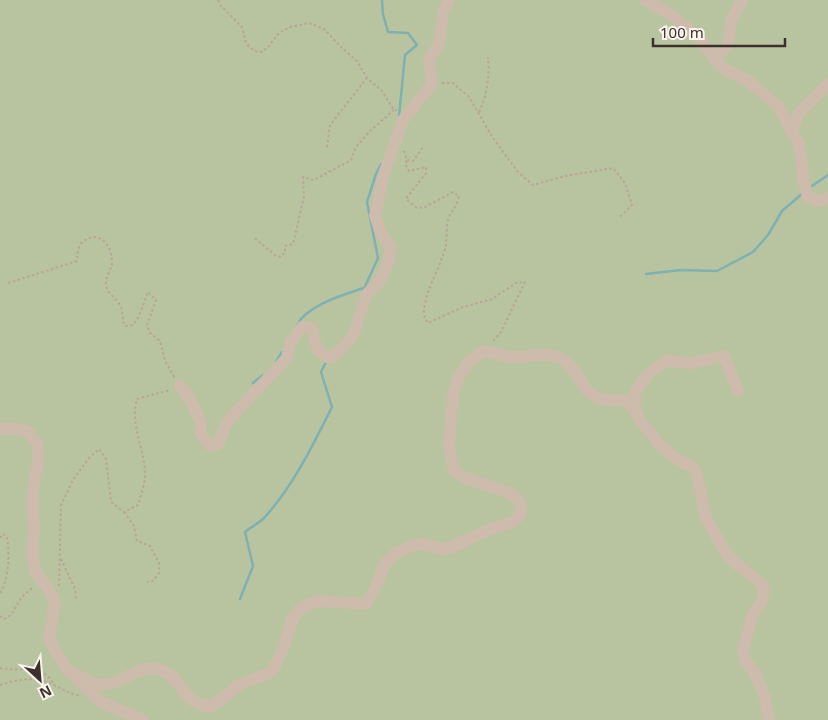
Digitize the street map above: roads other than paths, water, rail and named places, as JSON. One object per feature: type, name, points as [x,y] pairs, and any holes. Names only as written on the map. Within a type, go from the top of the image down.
[{"type":"street","points":[[180,386],[190,399],[201,423],[201,434],[211,446],[218,444],[227,422],[287,358],[290,343],[302,327],[312,328],[318,349],[327,357],[335,356],[354,334],[366,295],[380,281],[388,263],[391,248],[381,233],[375,215],[384,174],[403,120],[432,84],[429,59],[438,44],[443,13],[449,0]]},
{"type":"street","points":[[645,0],[670,14],[697,36],[714,58],[728,71],[747,80],[778,106],[799,144],[804,183],[808,197],[819,201],[828,198]]},
{"type":"street","points":[[714,58],[728,46],[732,21],[742,0]]},
{"type":"street","points":[[792,129],[798,114],[828,84]]},
{"type":"street","points":[[68,670],[93,683],[110,685],[142,670],[156,669],[170,675],[178,682],[192,701],[208,707],[221,700],[238,685],[272,672],[282,651],[292,617],[302,607],[318,601],[366,604],[376,589],[384,565],[396,553],[411,546],[423,544],[442,549],[452,547],[488,530],[513,522],[520,513],[520,503],[513,494],[463,477],[454,471],[450,458],[449,436],[454,393],[459,376],[471,360],[484,351],[512,357],[552,355],[562,359],[570,366],[582,385],[591,394],[601,400],[624,400],[635,411],[641,422],[662,447],[676,459],[694,468],[706,518],[722,548],[732,560],[762,584],[764,590],[762,601],[753,614],[743,649],[746,662],[755,673],[764,695],[769,720]]},
{"type":"street","points":[[635,411],[636,390],[650,372],[667,361],[691,363],[724,356],[738,391]]},
{"type":"street","points":[[0,429],[12,428],[27,431],[37,443],[38,460],[32,498],[34,526],[32,554],[36,573],[50,591],[55,603],[49,637],[56,653],[68,670],[101,702],[142,720]]},
{"type":"waterway","points":[[382,0],[383,14],[388,32],[408,33],[417,45],[405,55],[399,116]]},
{"type":"waterway","points":[[363,291],[378,258],[367,202],[381,164]]},
{"type":"waterway","points":[[809,188],[828,175]]},
{"type":"waterway","points":[[646,274],[681,270],[717,271],[753,252],[768,235],[782,211],[803,193]]},
{"type":"waterway","points":[[297,325],[302,318],[317,306],[364,288]]},
{"type":"waterway","points":[[276,362],[282,352]]},
{"type":"waterway","points":[[240,599],[253,566],[245,532],[264,518],[284,492],[302,465],[332,407],[321,372],[327,360]]},
{"type":"waterway","points":[[253,383],[263,375]]}]
